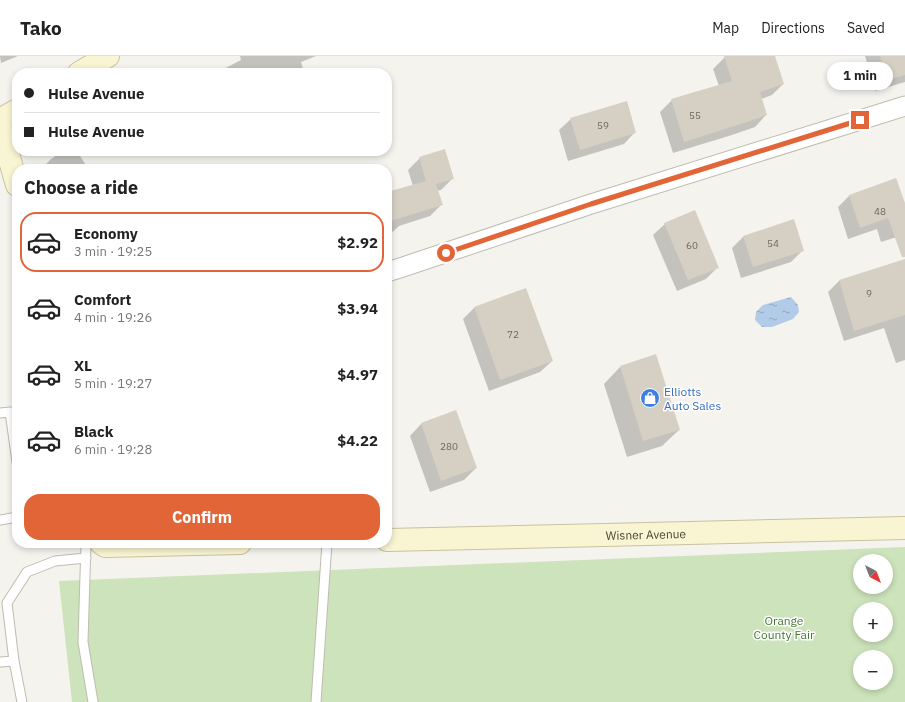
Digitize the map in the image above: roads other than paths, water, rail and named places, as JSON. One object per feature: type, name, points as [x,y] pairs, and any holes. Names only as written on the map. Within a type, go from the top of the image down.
[{"type":"street","points":[[88,68],[108,56]]},
{"type":"street","points":[[392,270],[599,202],[905,106]]},
{"type":"street","points":[[0,120],[12,113]]},
{"type":"street","points":[[0,126],[12,168]]},
{"type":"street","name":"Wisner Avenue","points":[[392,540],[905,528]]},
{"type":"lane","points":[[0,413],[10,412],[12,426]]},
{"type":"lane","points":[[0,520],[12,518]]},
{"type":"lane","points":[[86,548],[83,642],[93,702]]},
{"type":"lane","points":[[316,702],[327,548]]},
{"type":"lane","points":[[22,702],[14,661],[7,603],[27,572],[55,561],[86,558]]},
{"type":"lane","points":[[0,662],[14,661]]},
{"type":"water","points":[[791,297],[798,305],[799,312],[793,319],[772,327],[762,327],[755,320],[756,312],[763,305]]},
{"type":"place","name":"Elliotts Auto Sales","points":[[650,398]]},
{"type":"park label","name":"Orange County Fair","points":[[784,627]]}]
